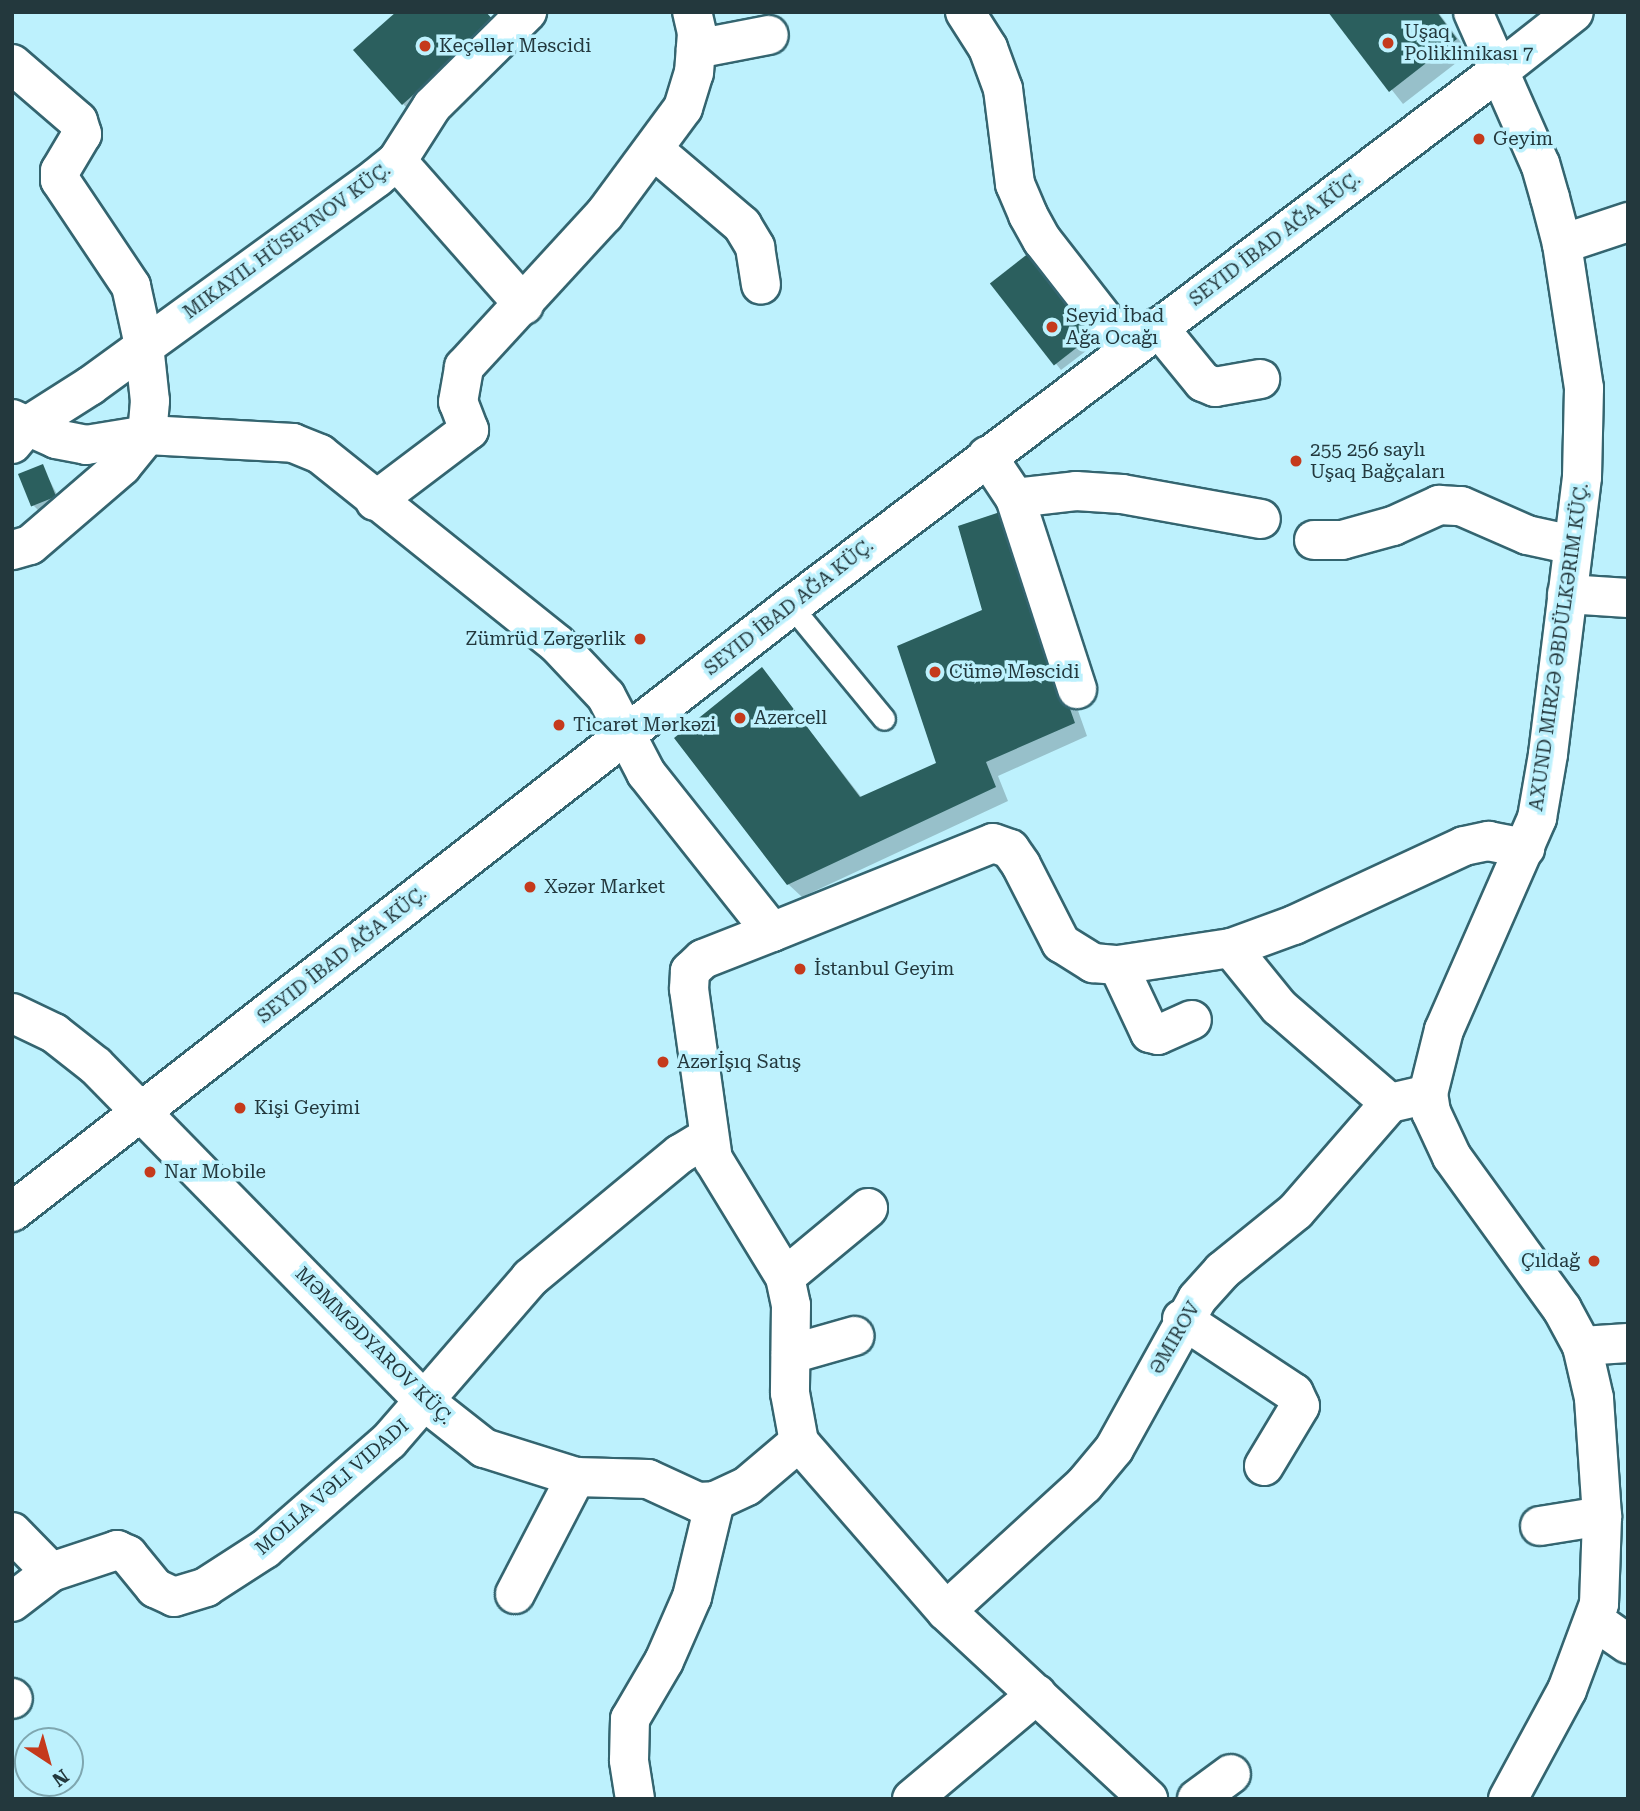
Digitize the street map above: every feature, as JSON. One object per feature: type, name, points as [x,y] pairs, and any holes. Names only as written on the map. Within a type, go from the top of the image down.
[{"type":"street","points":[[17,430],[145,345],[397,162],[432,106],[527,12]]},
{"type":"street","points":[[965,12],[988,48],[1003,89],[1015,184],[1028,215],[1042,240],[1127,349]]},
{"type":"street","name":"AXUND MIRZƏ ƏBDÜLKƏRIM KÜÇ.","points":[[1428,1094],[1444,1030],[1525,848],[1541,797],[1573,545],[1586,415],[1562,244],[1540,164],[1473,12]]},
{"type":"street","name":"SEYID İBAD AĞA KÜÇ.","points":[[12,1212],[791,606],[1574,12]]},
{"type":"street","points":[[375,501],[469,429],[458,402],[464,367],[524,305],[654,150],[691,91],[694,31],[769,35]]},
{"type":"street","points":[[12,64],[78,121],[82,134],[60,171],[60,180],[131,286],[145,345],[150,401],[147,435],[106,482],[30,545],[12,550]]},
{"type":"street","points":[[654,150],[742,226],[755,247],[761,285]]},
{"type":"street","points":[[397,162],[524,305]]},
{"type":"street","points":[[1562,244],[1628,222]]},
{"type":"street","points":[[1158,327],[1203,382],[1215,387],[1260,379]]},
{"type":"street","points":[[17,430],[86,445],[147,435],[293,443],[320,454],[571,657],[606,696],[624,735],[667,802],[752,902],[772,932]]},
{"type":"street","points":[[987,456],[1015,498],[1077,689]]},
{"type":"street","points":[[1015,498],[1076,491],[1122,494],[1261,519]]},
{"type":"street","points":[[1314,540],[1342,540],[1380,529],[1439,505],[1461,506],[1527,535],[1573,545]]},
{"type":"street","points":[[1567,594],[1628,597]]},
{"type":"street","points":[[1148,1799],[946,1611],[799,1443],[790,1393],[791,1305],[785,1277],[728,1187],[707,1138],[690,971],[703,959],[993,843],[1010,849],[1021,864],[1061,943],[1093,963],[1118,965],[1231,948],[1307,919],[1464,846],[1488,841],[1525,848]]},
{"type":"street","points":[[1231,948],[1279,1007],[1390,1103],[1428,1094],[1431,1112],[1452,1157],[1562,1309],[1582,1346],[1594,1398],[1607,1610],[1628,1643]]},
{"type":"street","points":[[1118,965],[1150,1033],[1158,1035],[1192,1020]]},
{"type":"street","name":"MƏMMƏDYAROV KÜÇ.","points":[[12,1013],[54,1033],[143,1110],[423,1401],[484,1448],[576,1477],[648,1479],[698,1502],[715,1500]]},
{"type":"street","name":"ƏMIROV","points":[[946,1611],[1084,1485],[1130,1422],[1182,1319],[1222,1271],[1296,1211],[1390,1103]]},
{"type":"street","name":"MOLLA VƏLI VIDADI","points":[[12,1602],[51,1572],[117,1550],[128,1555],[155,1588],[174,1597],[199,1591],[265,1549],[389,1441],[530,1278],[680,1154],[707,1138]]},
{"type":"street","points":[[785,1277],[868,1208]]},
{"type":"street","points":[[1182,1319],[1294,1393],[1300,1406],[1264,1466]]},
{"type":"street","points":[[790,1354],[854,1336]]},
{"type":"street","points":[[1582,1346],[1628,1343]]},
{"type":"street","points":[[635,1799],[629,1760],[630,1719],[664,1661],[692,1597],[715,1500],[747,1486],[799,1443]]},
{"type":"street","points":[[515,1594],[576,1477]]},
{"type":"street","points":[[1540,1526],[1602,1516]]},
{"type":"street","points":[[12,1532],[51,1572]]},
{"type":"street","points":[[1508,1799],[1607,1610]]},
{"type":"street","points":[[912,1799],[1037,1694]]},
{"type":"street","points":[[1197,1799],[1231,1774]]},
{"type":"lane","points":[[791,606],[884,719]]},
{"type":"building","points":[[396,12],[486,12],[495,22],[402,105],[353,50]]},
{"type":"building","points":[[1328,12],[1437,12],[1457,39],[1389,92]]},
{"type":"building","points":[[1034,249],[1098,331],[1054,365],[990,283]]},
{"type":"building","points":[[43,464],[56,496],[31,507],[18,474]]},
{"type":"building","points":[[1000,512],[1075,723],[986,762],[996,787],[787,885],[674,738],[762,667],[860,797],[936,763],[897,646],[982,610],[958,526]]},
{"type":"place","name":"Uşaq Poliklinikası 7","points":[[1388,43]]},
{"type":"place","name":"Keçəllər Məscidi","points":[[425,46]]},
{"type":"place","name":"Geyim","points":[[1479,139]]},
{"type":"place","name":"Seyid İbad Ağa Ocağı","points":[[1052,327]]},
{"type":"place","name":"255 256 saylı Uşaq Bağçaları","points":[[1296,461]]},
{"type":"place","name":"Zümrüd Zərgərlik","points":[[640,639]]},
{"type":"place","name":"Cümə Məscidi","points":[[935,672]]},
{"type":"place","name":"Azercell","points":[[740,718]]},
{"type":"place","name":"Ticarət Mərkəzi","points":[[559,725]]},
{"type":"place","name":"Xəzər Market","points":[[530,887]]},
{"type":"place","name":"İstanbul Geyim","points":[[800,969]]},
{"type":"place","name":"Azərİşıq Satış","points":[[663,1062]]},
{"type":"place","name":"Kişi Geyimi","points":[[240,1108]]},
{"type":"place","name":"Nar Mobile","points":[[150,1172]]},
{"type":"place","name":"Çıldağ","points":[[1594,1261]]}]
